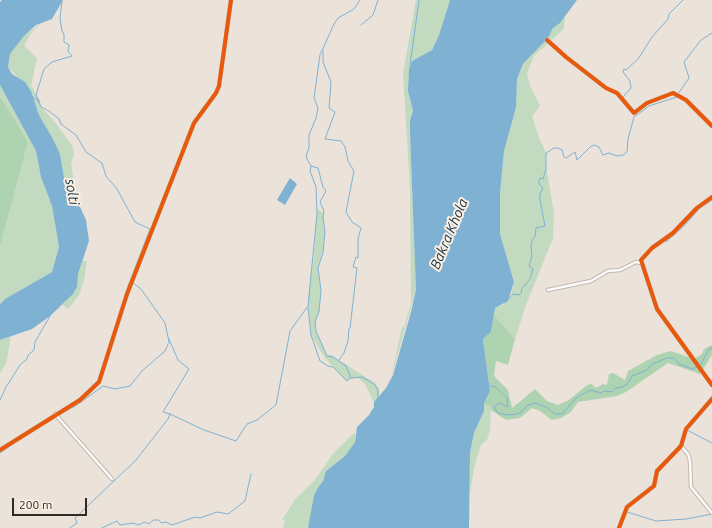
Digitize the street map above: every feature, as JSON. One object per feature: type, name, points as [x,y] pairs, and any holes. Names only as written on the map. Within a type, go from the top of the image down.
[{"type":"street","points":[[0,450],[55,414],[80,400],[100,382],[140,259],[194,123],[216,93],[219,86],[231,0]]},
{"type":"street","points":[[547,40],[606,88],[617,93],[634,113],[647,103],[673,93],[686,100],[712,126]]},
{"type":"street","points":[[712,197],[697,208],[672,234],[645,255],[641,263],[657,309],[712,385]]},
{"type":"street","points":[[548,290],[586,283],[595,280],[608,271],[620,270],[636,262],[641,263]]},
{"type":"street","points":[[619,528],[627,507],[654,486],[657,471],[681,446],[686,429],[712,399]]},
{"type":"street","points":[[55,414],[112,479]]},
{"type":"street","points":[[681,446],[688,454],[690,461],[691,487],[712,513]]},
{"type":"green space","points":[[416,0],[450,0],[439,35],[432,50],[412,61],[409,69],[408,91],[413,111],[410,120],[410,134],[416,290],[391,378],[402,327],[404,327],[411,303],[410,189],[403,73]]},
{"type":"green space","points":[[565,15],[564,29],[534,56],[527,74],[530,86],[540,106],[532,116],[546,153],[545,160],[554,213],[553,238],[526,305],[515,339],[494,315],[495,308],[503,305],[511,296],[514,282],[500,234],[500,193],[504,151],[517,89],[517,79],[523,64],[548,38],[553,28]]},
{"type":"green space","points":[[44,21],[32,32],[24,46],[37,58],[31,86],[40,100],[41,107],[54,121],[72,145],[74,155],[71,163],[76,198],[65,183],[60,154],[39,115],[31,91],[8,67],[10,54],[24,36]]},
{"type":"green space","points":[[0,85],[36,151],[41,176],[52,206],[59,247],[52,272],[5,299],[0,304],[0,247],[28,142],[0,96]]},
{"type":"green space","points":[[0,96],[28,142],[0,247]]},
{"type":"green space","points":[[317,209],[324,213],[323,221],[325,232],[323,253],[318,268],[321,290],[319,312],[315,322],[316,331],[327,355],[331,355],[375,383],[379,389],[379,395],[374,402],[365,384],[357,377],[347,381],[325,358],[311,335],[308,297],[314,256]]},
{"type":"green space","points":[[82,261],[87,261],[84,280],[79,295],[68,309],[62,304],[73,294],[77,287],[78,274]]},
{"type":"green space","points":[[494,315],[515,339],[508,365],[496,361],[494,376],[508,390],[512,408],[535,389],[547,401],[558,405],[569,400],[587,385],[592,384],[596,388],[603,384],[607,385],[609,374],[613,373],[625,380],[628,371],[657,355],[671,351],[694,359],[702,354],[704,349],[712,345],[712,355],[700,374],[668,363],[626,392],[617,396],[578,402],[571,412],[561,418],[552,420],[540,411],[532,408],[520,418],[506,420],[491,410],[491,406],[484,405],[490,391],[483,339],[491,332]]},
{"type":"green space","points":[[11,337],[6,364],[0,373],[0,340]]},
{"type":"green space","points":[[484,405],[491,406],[490,430],[487,440],[481,445],[475,464],[470,493],[470,453],[474,433],[484,411]]},
{"type":"green space","points":[[355,432],[355,442],[345,456],[326,471],[323,481],[317,489],[308,528],[283,528],[285,521],[282,520],[296,498],[314,481],[333,454]]},
{"type":"water","points":[[2,0],[63,0],[52,19],[36,25],[24,36],[10,54],[8,67],[12,74],[25,82],[31,91],[39,115],[60,154],[65,183],[76,198],[86,220],[89,241],[78,274],[77,287],[73,294],[50,316],[32,329],[0,340],[0,304],[5,299],[52,272],[59,247],[52,206],[41,177],[36,151],[0,85],[0,2]]},
{"type":"water","name":"Bakra Khola","points":[[450,0],[577,0],[560,23],[553,28],[548,38],[523,64],[517,79],[516,107],[504,151],[500,193],[500,234],[514,282],[508,301],[495,308],[491,332],[483,339],[490,391],[484,404],[484,411],[474,433],[470,453],[469,528],[308,528],[314,496],[323,481],[326,471],[345,456],[355,442],[357,427],[369,415],[374,407],[374,402],[386,388],[393,375],[411,312],[416,290],[410,134],[410,120],[413,111],[408,91],[409,69],[412,61],[432,50],[439,35]]},
{"type":"water","points":[[290,178],[297,184],[285,205],[277,200]]},
{"type":"waterway","points":[[360,0],[354,9],[338,18],[320,55],[314,98],[318,108],[316,118],[309,135],[309,147],[306,157],[311,166],[318,168],[323,187],[326,191],[320,202],[324,211],[323,217],[325,232],[323,253],[318,268],[321,290],[319,312],[315,322],[316,331],[327,356],[333,357],[346,366],[351,378],[362,377],[374,384],[378,390],[378,397],[374,405]]},
{"type":"waterway","points":[[361,25],[373,15],[378,0]]},
{"type":"waterway","points":[[410,65],[419,0]]},
{"type":"waterway","points":[[623,97],[631,88],[630,81],[623,72],[624,69],[626,70],[638,59],[652,37],[668,19],[669,14],[683,0]]},
{"type":"waterway","points":[[39,102],[36,95],[44,69],[52,62],[72,56],[68,51],[69,45],[64,42],[64,34],[62,31],[60,18],[62,1]]},
{"type":"waterway","points":[[678,94],[689,78],[684,62],[701,40],[712,33]]},
{"type":"waterway","points":[[323,51],[323,62],[331,82],[329,108],[335,112],[325,139],[341,141],[345,147],[348,161],[354,171],[346,212],[352,222],[361,228],[358,239],[358,258],[356,257],[353,267],[357,268],[348,341],[344,353],[339,360]]},
{"type":"waterway","points":[[32,96],[39,102],[41,107],[49,111],[59,119],[61,124],[76,135],[86,152],[102,163],[106,176],[117,189],[135,222],[150,229],[130,281],[141,289],[165,323],[169,342],[165,351],[142,371],[130,386],[115,389],[103,386],[77,405],[62,413]]},
{"type":"waterway","points":[[505,303],[513,294],[519,295],[530,279],[533,269],[529,266],[532,256],[532,240],[535,237],[536,228],[545,226],[540,200],[540,194],[543,188],[539,184],[539,181],[540,178],[543,179],[546,169],[546,153],[554,148],[558,148],[562,150],[564,157],[566,158],[575,152],[577,160],[594,145],[599,147],[603,155],[609,153],[617,156],[623,155],[627,152],[628,139],[634,117],[649,106],[677,97]]},
{"type":"waterway","points":[[170,414],[204,430],[236,441],[247,424],[257,420],[276,405],[290,331],[308,306],[317,214],[316,187],[310,171],[311,166]]},
{"type":"waterway","points":[[666,242],[684,226],[699,209],[712,200]]},
{"type":"waterway","points":[[99,378],[129,283]]},
{"type":"waterway","points":[[308,307],[311,335],[320,361],[333,367],[347,381],[350,378]]},
{"type":"waterway","points":[[0,400],[6,387],[20,365],[34,350],[35,342],[50,316]]},
{"type":"waterway","points":[[70,528],[77,523],[75,518],[136,460],[168,419],[170,414],[163,412],[189,369],[178,360],[169,339]]},
{"type":"waterway","points":[[700,366],[709,349],[712,348]]},
{"type":"waterway","points":[[489,386],[496,387],[507,398],[508,407],[500,403],[494,407],[498,413],[508,415],[517,414],[527,406],[535,403],[546,407],[555,414],[562,414],[575,399],[581,395],[591,390],[601,393],[604,391],[612,392],[616,388],[623,387],[628,383],[632,376],[647,370],[652,364],[667,358],[674,358],[679,364],[692,369],[697,367]]},
{"type":"waterway","points":[[690,423],[712,396]]},
{"type":"waterway","points":[[0,448],[66,407]]},
{"type":"waterway","points":[[687,430],[712,443]]},
{"type":"waterway","points":[[0,453],[32,431]]},
{"type":"waterway","points":[[672,454],[680,444]]},
{"type":"waterway","points":[[102,528],[117,521],[120,525],[133,523],[138,525],[145,522],[149,524],[153,520],[159,520],[161,523],[166,522],[172,525],[195,517],[200,518],[217,512],[228,514],[245,501],[251,474]]},
{"type":"waterway","points":[[641,495],[653,484]]},
{"type":"waterway","points":[[620,521],[626,507]]},
{"type":"waterway","points":[[627,512],[656,521],[686,519],[712,514]]},
{"type":"cycle path","points":[[0,450],[80,400],[99,382],[127,294],[194,123],[216,93],[219,86],[231,0]]},
{"type":"cycle path","points":[[547,40],[606,88],[617,93],[634,113],[647,103],[673,93],[686,100],[712,126]]},
{"type":"cycle path","points":[[712,197],[697,208],[673,233],[652,248],[641,260],[657,309],[712,385]]},
{"type":"cycle path","points":[[619,528],[627,507],[654,486],[657,471],[681,446],[686,429],[712,399]]},
{"type":"water label","name":"solti","points":[[72,192]]}]
